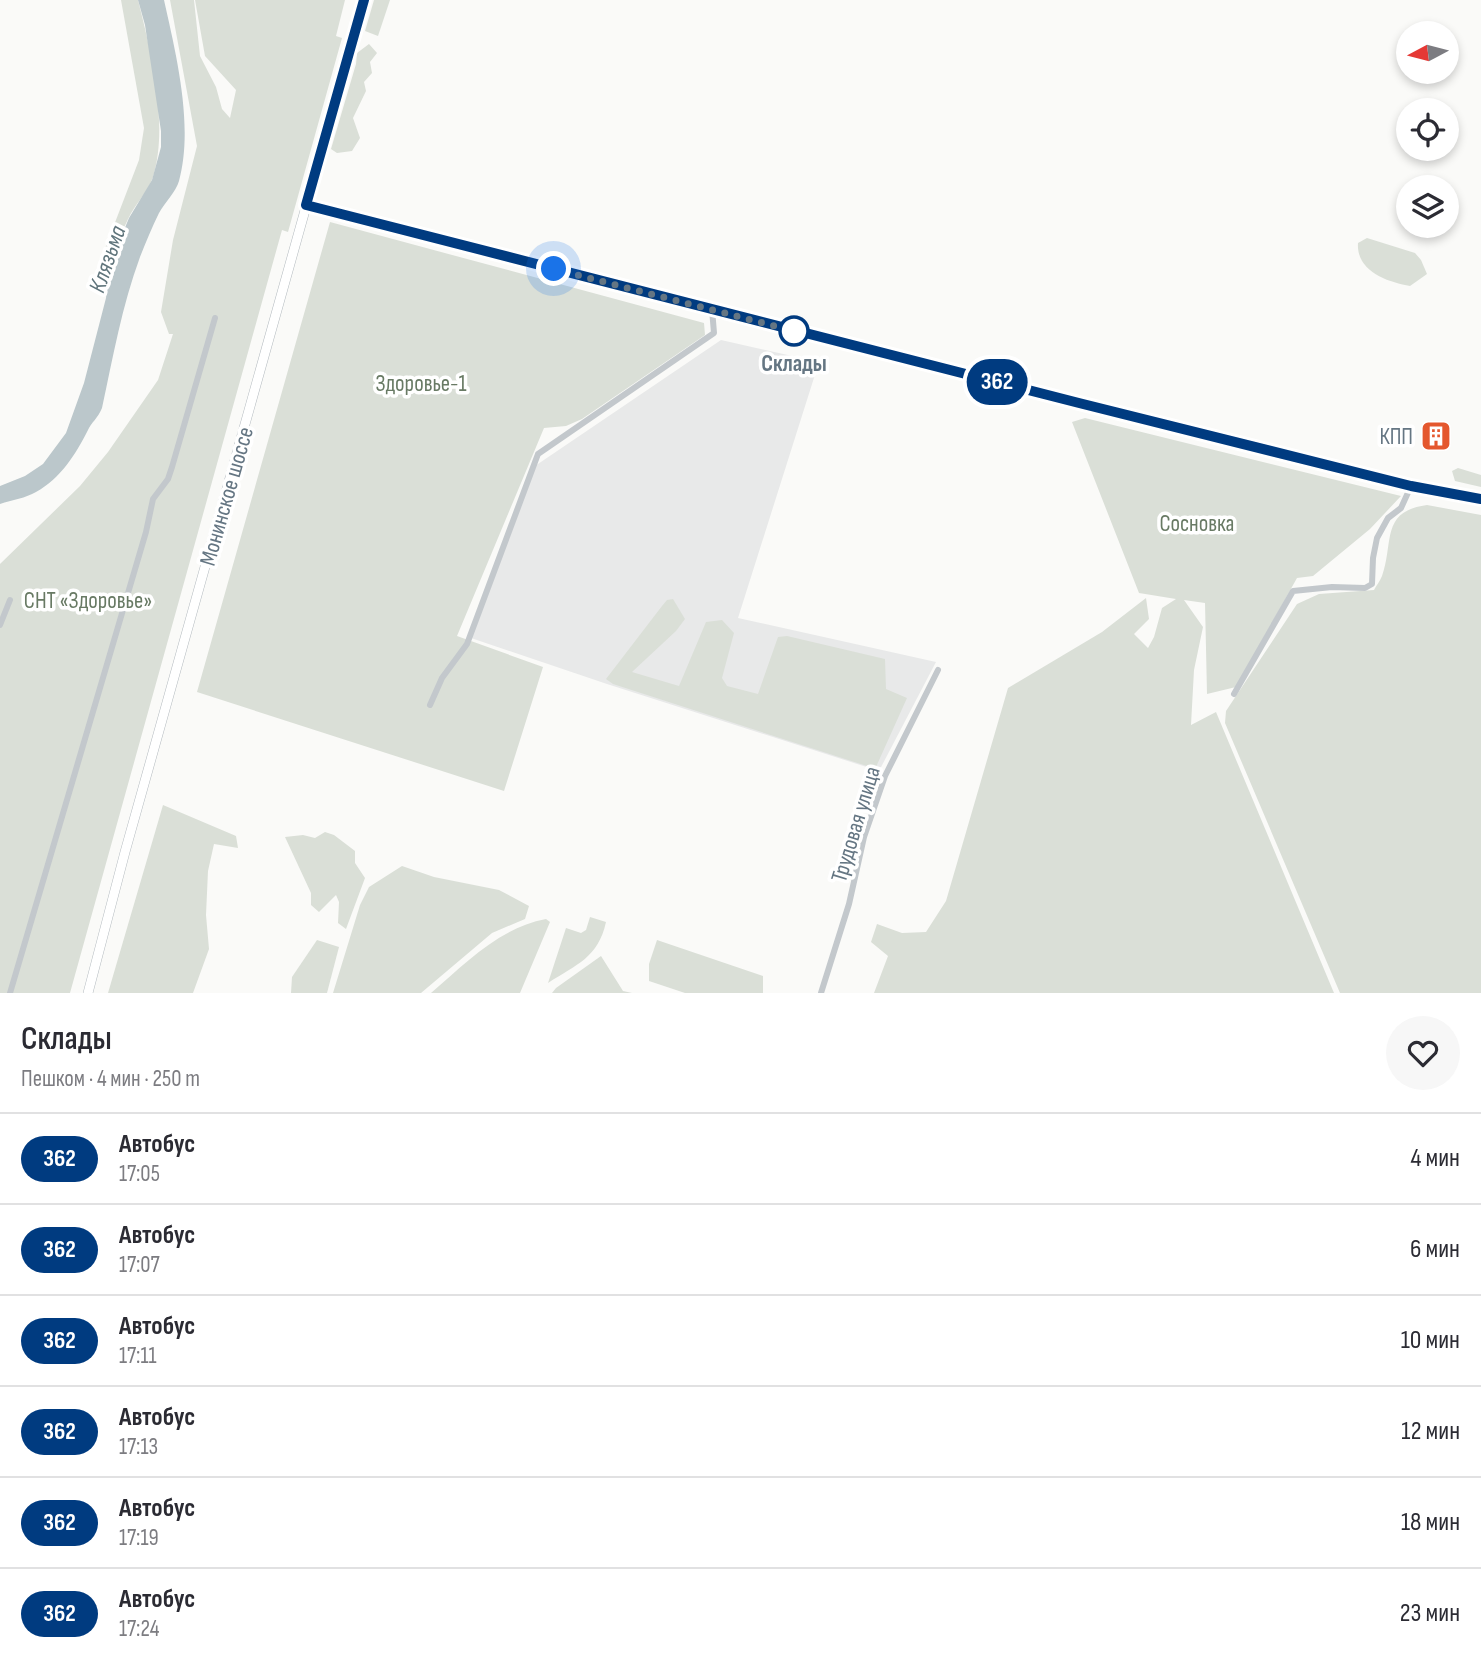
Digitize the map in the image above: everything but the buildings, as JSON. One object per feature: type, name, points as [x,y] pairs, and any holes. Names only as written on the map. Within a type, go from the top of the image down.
[{"type":"main road","name":"Монинское шоссе","points":[[88,993],[364,0]]},
{"type":"main road","points":[[306,205],[1411,486],[1481,499]]},
{"type":"street","points":[[430,705],[442,678],[467,644],[538,454],[714,333],[712,309]]},
{"type":"street","points":[[10,993],[142,545],[151,506],[172,467],[215,318]]},
{"type":"street","points":[[1234,694],[1293,591],[1332,587],[1366,588],[1372,584],[1377,538],[1388,518],[1401,508],[1411,486]]},
{"type":"street","points":[[0,625],[10,600]]},
{"type":"street","name":"Трудовая улица","points":[[821,993],[849,904],[864,837],[885,776],[938,670]]},
{"type":"shaded area","points":[[138,0],[164,0],[178,66],[184,114],[185,137],[179,181],[156,218],[140,257],[123,313],[100,412],[73,457],[53,480],[32,494],[0,504],[0,486],[25,476],[43,464],[66,433],[84,383],[106,298],[110,264],[129,218],[152,180],[161,147],[161,131],[145,25]]},
{"type":"shaded area","points":[[721,340],[819,362],[738,618],[936,662],[879,771],[471,638],[535,466]]},
{"type":"green space","points":[[121,0],[138,0],[156,88],[159,135],[151,182],[128,219],[110,264],[104,264],[101,259],[139,160],[144,128]]},
{"type":"green space","name":"СНТ «Здоровье»","points":[[170,0],[194,0],[200,56],[216,87],[222,109],[230,118],[236,90],[205,56],[195,0],[345,0],[336,36],[342,38],[288,232],[282,230],[70,993],[0,993],[0,564],[80,486],[108,452],[158,380],[173,334],[169,334],[161,312],[173,240],[197,146]]},
{"type":"green space","points":[[374,0],[390,0],[378,36],[365,31]]},
{"type":"green space","points":[[369,44],[377,53],[370,62],[372,73],[364,82],[366,91],[353,118],[360,138],[352,151],[337,153],[331,149],[357,53]]},
{"type":"green space","name":"Здоровье-1","points":[[330,222],[704,323],[705,335],[582,419],[566,426],[544,428],[457,636],[543,667],[504,791],[197,692]]},
{"type":"green space","points":[[1367,238],[1415,253],[1427,274],[1410,286],[1375,274],[1362,261],[1359,253],[1358,243]]},
{"type":"green space","name":"Сосновка","points":[[1085,418],[1401,496],[1370,529],[1313,576],[1297,578],[1236,687],[1207,694],[1205,603],[1184,600],[1203,627],[1194,670],[1191,725],[1216,712],[1334,993],[874,993],[888,956],[871,942],[877,924],[902,933],[926,932],[946,901],[1008,688],[1102,632],[1146,598],[1149,619],[1134,634],[1148,648],[1162,608],[1176,599],[1139,593],[1072,422]]},
{"type":"green space","points":[[1458,468],[1481,475],[1481,487],[1455,481],[1452,471]]},
{"type":"green space","points":[[1427,505],[1481,515],[1481,993],[1340,993],[1225,723],[1226,711],[1297,604],[1319,594],[1374,590],[1382,576],[1395,521],[1412,508]]},
{"type":"green space","points":[[673,599],[685,619],[676,631],[632,672],[679,686],[706,622],[722,620],[734,633],[722,678],[727,686],[758,694],[778,637],[787,636],[885,659],[886,689],[907,698],[876,767],[613,684],[606,679],[667,600]]},
{"type":"green space","points":[[163,805],[236,836],[238,848],[214,844],[208,871],[206,915],[209,949],[193,993],[108,993]]},
{"type":"green space","points":[[325,832],[334,835],[355,851],[355,863],[365,878],[346,929],[338,923],[339,902],[336,895],[319,912],[311,905],[311,893],[285,837],[303,835],[315,838]]},
{"type":"green space","points":[[402,866],[434,877],[499,890],[529,906],[525,919],[492,933],[421,993],[333,993],[360,905],[369,887]]},
{"type":"green space","points":[[590,917],[606,922],[598,944],[585,959],[548,983],[566,928],[581,933],[586,930]]},
{"type":"green space","points":[[546,919],[550,922],[520,993],[431,993],[498,938]]},
{"type":"green space","points":[[317,940],[339,947],[327,993],[291,993],[292,977]]},
{"type":"green space","points":[[657,940],[763,976],[763,993],[685,993],[649,981],[649,964]]},
{"type":"green space","points":[[601,956],[623,991],[632,993],[552,993],[556,988]]},
{"type":"bus line","name":"362","points":[[364,0],[306,205],[1079,403],[1411,486],[1481,499]]},
{"type":"place","name":"Склады","points":[[794,331]]},
{"type":"place","name":"КПП","points":[[1436,436]]},
{"type":"route","points":[[554,269],[794,331]]},
{"type":"water label","name":"Клязьма","points":[[107,259]]}]
